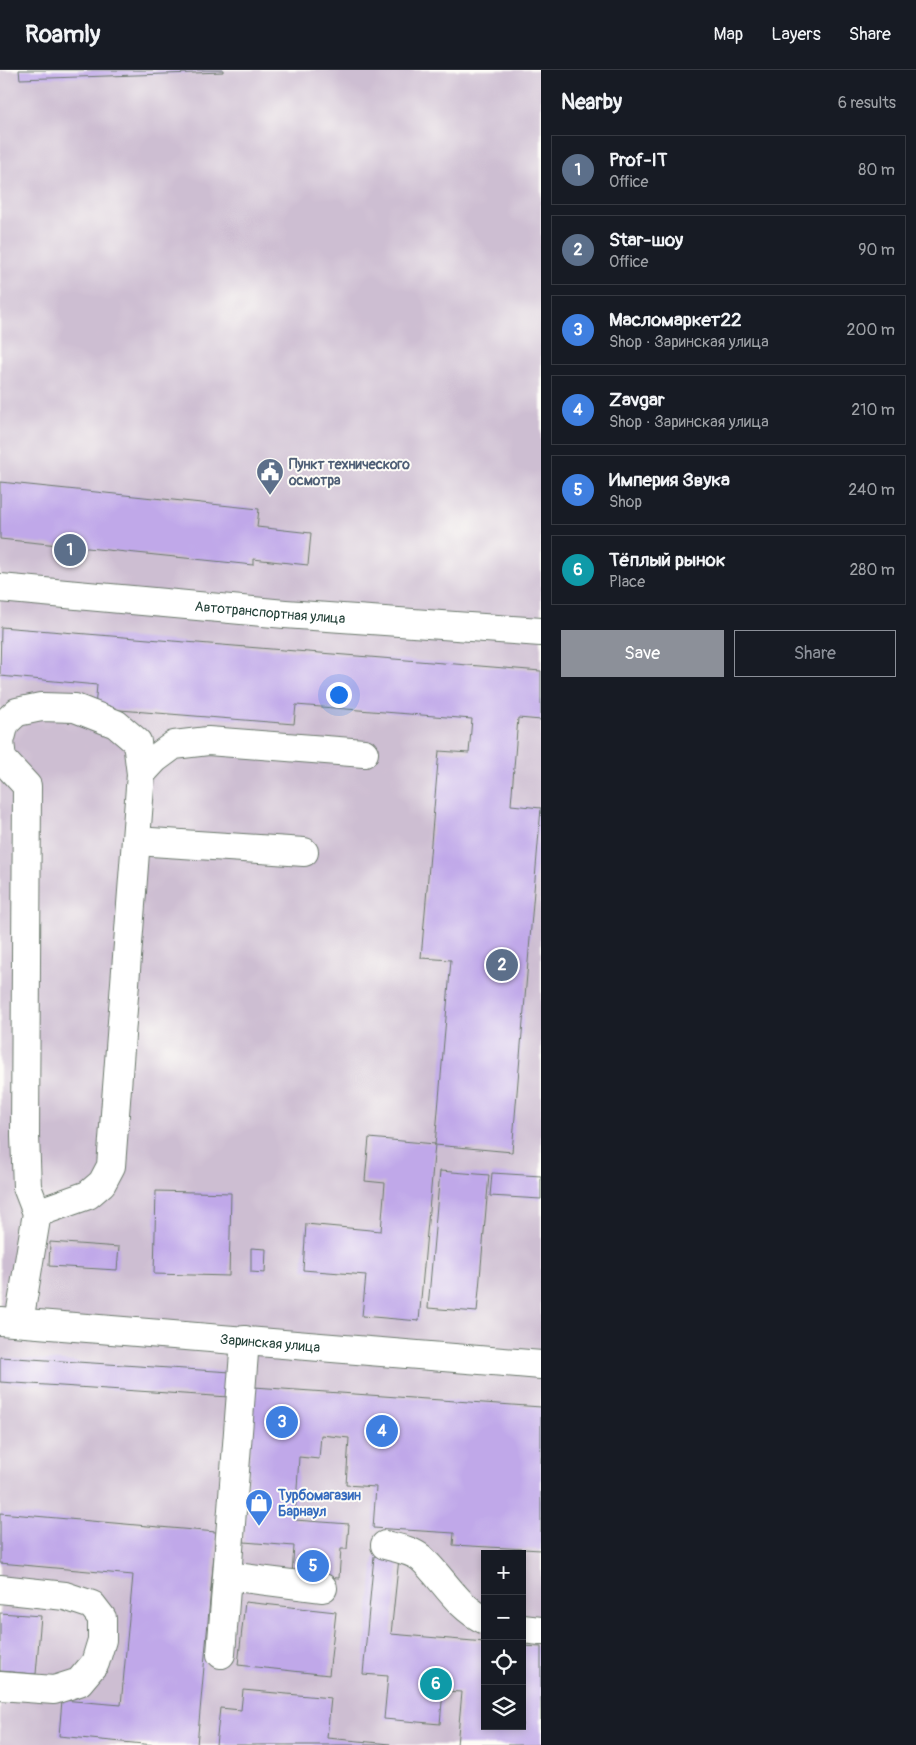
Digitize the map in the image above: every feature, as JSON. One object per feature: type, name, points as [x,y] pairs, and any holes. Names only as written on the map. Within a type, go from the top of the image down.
[{"type":"street","name":"Автотранспортная улица","points":[[0,588],[285,614],[541,632]]},
{"type":"street","points":[[10,1322],[36,1214],[27,1187],[25,1136],[27,786],[2,758],[0,742],[5,723],[17,712],[41,707],[75,708],[116,724],[138,742],[141,774],[111,1166],[102,1183],[88,1195],[36,1214]]},
{"type":"street","points":[[141,774],[155,759],[174,745],[208,741],[364,753]]},
{"type":"street","points":[[136,841],[304,852]]},
{"type":"street","name":"Заринская улица","points":[[10,1322],[541,1365]]},
{"type":"street","points":[[221,1654],[245,1340]]},
{"type":"street","points":[[385,1545],[406,1550],[420,1558],[448,1590],[476,1616],[481,1618]]},
{"type":"street","points":[[228,1576],[323,1588]]},
{"type":"street","points":[[0,1590],[66,1596],[92,1605],[102,1618],[102,1640],[95,1663],[79,1682],[54,1690],[0,1686]]},
{"type":"street","points":[[526,1629],[541,1631]]},
{"type":"shaded area","points":[[0,70],[541,70],[541,1745],[0,1745]]},
{"type":"building","points":[[19,70],[223,70],[223,72],[20,79]]},
{"type":"building","points":[[0,482],[259,509],[257,527],[311,533],[308,565],[253,559],[253,565],[0,539]]},
{"type":"building","points":[[1,627],[541,671],[541,720],[518,718],[511,805],[541,808],[512,1152],[435,1145],[451,960],[421,958],[439,751],[469,753],[472,719],[296,705],[294,724],[95,708],[97,685],[0,676]]},
{"type":"building","points":[[369,1138],[435,1144],[419,1321],[362,1316],[366,1275],[303,1270],[306,1224],[381,1231],[385,1183],[365,1181]]},
{"type":"building","points":[[440,1171],[489,1175],[477,1312],[428,1308]]},
{"type":"building","points":[[492,1173],[541,1176],[541,1199],[490,1196]]},
{"type":"building","points":[[156,1191],[231,1193],[229,1276],[154,1274]]},
{"type":"building","points":[[50,1242],[119,1247],[117,1270],[49,1266]]},
{"type":"building","points":[[251,1248],[266,1249],[265,1273],[251,1272]]},
{"type":"building","points":[[0,1357],[231,1372],[229,1397],[0,1382]]},
{"type":"building","points":[[254,1387],[541,1407],[541,1550],[453,1545],[454,1533],[373,1528],[376,1487],[346,1485],[349,1438],[321,1435],[319,1459],[299,1457],[295,1520],[349,1524],[347,1549],[341,1549],[339,1578],[292,1575],[294,1546],[244,1542]]},
{"type":"building","points":[[0,1513],[216,1532],[197,1745],[154,1745],[59,1736],[62,1700],[121,1705],[133,1575],[0,1563]]},
{"type":"building","points":[[374,1556],[399,1558],[391,1634],[481,1642],[481,1730],[526,1730],[526,1646],[541,1647],[541,1745],[457,1745],[462,1692],[443,1691],[440,1724],[384,1719],[388,1676],[363,1674]]},
{"type":"building","points":[[245,1602],[336,1612],[329,1675],[238,1665]]},
{"type":"building","points":[[0,1613],[41,1616],[36,1674],[0,1671]]},
{"type":"building","points":[[243,1690],[331,1698],[327,1738],[390,1745],[216,1745],[220,1708],[241,1710]]},
{"type":"place","name":"Пункт технического осмотра","points":[[270,496]]},
{"type":"place","name":"Prof-IT","points":[[70,550]]},
{"type":"place","name":"Star-шоу","points":[[502,965]]},
{"type":"place","name":"Масломаркет22","points":[[282,1422]]},
{"type":"place","name":"Zavgar","points":[[382,1431]]},
{"type":"place","name":"Турбомагазин Барнаул","points":[[259,1527]]},
{"type":"place","name":"Империя Звука","points":[[313,1566]]},
{"type":"place","name":"Тёплый рынок","points":[[436,1684]]}]
